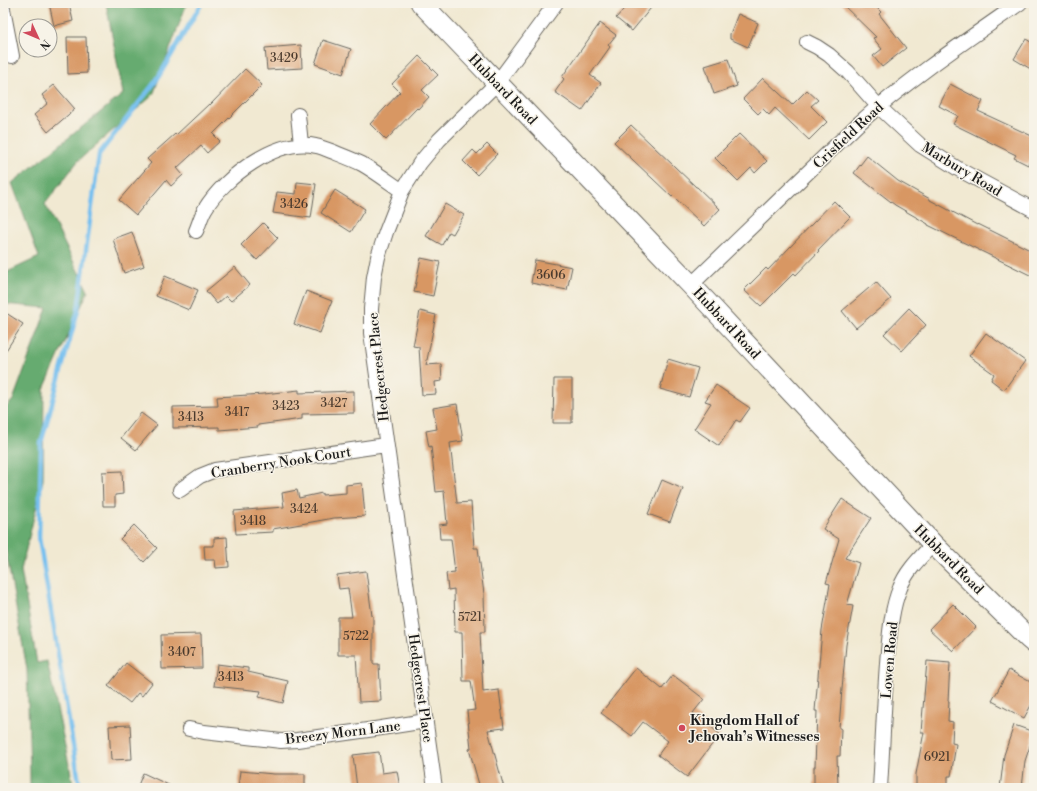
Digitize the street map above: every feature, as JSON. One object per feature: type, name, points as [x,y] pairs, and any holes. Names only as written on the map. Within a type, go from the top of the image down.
[{"type":"main road","name":"Hubbard Road","points":[[421,3],[691,285],[933,544],[1034,643]]},
{"type":"street","name":"Hedgecrest Place","points":[[435,788],[371,333],[371,309],[374,277],[378,257],[386,232],[402,191],[420,163],[439,140],[497,83],[556,3]]},
{"type":"street","name":"Crisfield Road","points":[[691,285],[878,106],[909,82],[1020,3]]},
{"type":"street","points":[[3,10],[12,56]]},
{"type":"street","name":"Marbury Road","points":[[807,42],[829,55],[848,72],[878,106],[915,141],[960,170],[1034,210]]},
{"type":"street","points":[[298,115],[301,144]]},
{"type":"street","points":[[196,232],[205,209],[212,198],[241,171],[255,160],[284,148],[301,144],[316,146],[346,156],[363,165],[402,191]]},
{"type":"street","name":"Cranberry Nook Court","points":[[180,490],[200,476],[215,470],[386,445]]},
{"type":"street","name":"Lowen Road","points":[[880,788],[886,671],[894,608],[904,579],[933,544]]},
{"type":"street","name":"Breezy Morn Lane","points":[[189,729],[280,741],[297,740],[426,721]]},
{"type":"green space","points":[[106,3],[187,3],[153,95],[78,161],[45,204],[88,291],[44,389],[43,480],[21,570],[37,663],[47,661],[74,788],[30,788],[27,669],[3,535],[3,410],[13,400],[47,308],[3,304],[3,274],[39,257],[12,183],[123,94]]},
{"type":"building","points":[[49,3],[69,3],[73,21],[58,25],[58,18],[52,18]]},
{"type":"building","points":[[629,3],[655,3],[632,31],[616,18]]},
{"type":"building","points":[[841,3],[872,3],[881,12],[879,14],[906,48],[882,67],[873,56],[882,49],[873,38],[876,37]]},
{"type":"building","points":[[738,14],[758,23],[748,47],[730,39],[730,34]]},
{"type":"building","points":[[600,23],[616,35],[608,45],[610,47],[590,75],[601,83],[582,111],[555,92],[564,79],[562,77]]},
{"type":"building","points":[[67,37],[86,37],[87,73],[68,74]]},
{"type":"building","points":[[1026,39],[1034,44],[1034,71],[1014,59]]},
{"type":"building","points":[[323,40],[351,49],[343,74],[315,64]]},
{"type":"building","points":[[301,45],[302,68],[267,70],[265,48]]},
{"type":"building","points":[[419,56],[438,75],[422,90],[429,97],[386,140],[370,124],[400,92],[392,84]]},
{"type":"building","points":[[728,59],[737,86],[714,94],[705,66]]},
{"type":"building","points":[[245,69],[262,85],[213,134],[220,141],[207,153],[201,146],[177,168],[183,175],[171,186],[166,180],[136,215],[119,200],[151,163],[147,159],[175,134],[176,135],[209,104],[210,105]]},
{"type":"building","points":[[763,78],[792,105],[807,90],[818,100],[811,106],[827,122],[809,140],[775,108],[769,115],[763,109],[758,114],[743,99]]},
{"type":"building","points":[[950,84],[983,101],[978,111],[1034,137],[1034,163],[1030,161],[1028,165],[1014,158],[1016,155],[953,124],[958,116],[939,106]]},
{"type":"building","points":[[54,85],[75,109],[48,132],[34,115],[48,103],[42,95]]},
{"type":"building","points":[[631,125],[720,209],[704,226],[614,142]]},
{"type":"building","points":[[739,134],[767,161],[755,173],[751,168],[738,181],[715,158]]},
{"type":"building","points":[[487,144],[497,154],[477,175],[463,161],[473,150],[477,154]]},
{"type":"building","points":[[867,156],[898,181],[930,200],[977,225],[978,224],[1034,252],[1034,277],[928,225],[895,205],[854,173]]},
{"type":"building","points":[[297,182],[316,184],[311,218],[273,213],[277,192],[296,194]]},
{"type":"building","points":[[335,190],[365,209],[351,232],[321,213]]},
{"type":"building","points":[[834,201],[850,217],[796,275],[794,273],[761,306],[744,290],[766,268],[768,270]]},
{"type":"building","points":[[445,204],[464,215],[453,234],[449,232],[442,245],[426,236]]},
{"type":"building","points":[[263,223],[278,238],[257,260],[241,245]]},
{"type":"building","points":[[132,232],[144,266],[124,273],[113,239]]},
{"type":"building","points":[[421,258],[440,262],[433,296],[414,292]]},
{"type":"building","points":[[535,260],[572,267],[567,290],[531,283]]},
{"type":"building","points":[[235,267],[250,285],[231,301],[226,296],[217,304],[206,291]]},
{"type":"building","points":[[165,276],[198,290],[189,310],[156,296]]},
{"type":"building","points":[[876,282],[891,299],[856,328],[842,311]]},
{"type":"building","points":[[306,291],[332,301],[320,333],[294,324]]},
{"type":"building","points":[[909,308],[926,325],[902,351],[884,334]]},
{"type":"building","points":[[3,311],[23,324],[3,355]]},
{"type":"building","points":[[420,311],[436,315],[426,365],[441,364],[442,381],[435,382],[436,394],[422,395],[419,347],[413,346]]},
{"type":"building","points":[[986,333],[1025,361],[1004,390],[991,380],[994,374],[969,356]]},
{"type":"building","points":[[668,359],[698,368],[689,397],[660,389]]},
{"type":"building","points":[[554,379],[572,379],[572,423],[553,423]]},
{"type":"building","points":[[716,385],[750,408],[740,422],[736,420],[719,446],[694,429],[711,403],[705,401]]},
{"type":"building","points":[[299,390],[299,393],[354,391],[354,413],[302,414],[302,419],[258,425],[258,427],[219,430],[219,427],[173,428],[173,407],[218,406],[217,397]]},
{"type":"building","points":[[457,404],[463,441],[450,443],[457,503],[471,502],[474,548],[478,548],[484,594],[485,632],[480,632],[483,692],[499,690],[504,728],[488,730],[504,788],[480,788],[469,749],[471,748],[467,711],[475,710],[471,681],[463,681],[462,632],[455,632],[454,589],[448,590],[446,573],[455,572],[451,539],[440,539],[439,525],[447,524],[444,491],[436,492],[431,446],[429,447],[426,431],[437,429],[433,408]]},
{"type":"building","points":[[141,413],[157,425],[136,450],[121,438]]},
{"type":"building","points":[[122,471],[123,494],[115,495],[115,506],[103,506],[102,472]]},
{"type":"building","points":[[662,480],[683,489],[670,522],[648,514]]},
{"type":"building","points":[[362,483],[365,516],[334,518],[273,529],[273,532],[236,534],[234,511],[284,507],[282,493],[297,490],[299,498],[322,493],[322,495],[346,493],[346,485]]},
{"type":"building","points":[[842,499],[871,518],[845,558],[859,563],[847,605],[853,606],[846,645],[842,689],[839,728],[841,728],[840,756],[837,756],[838,788],[814,788],[817,711],[815,711],[822,630],[830,584],[826,583],[839,539],[823,529]]},
{"type":"building","points":[[134,525],[157,548],[144,562],[120,539]]},
{"type":"building","points":[[227,537],[229,567],[216,568],[215,560],[205,560],[204,546],[214,546],[214,538]]},
{"type":"building","points":[[366,571],[373,616],[373,664],[379,664],[381,701],[359,702],[356,655],[338,655],[338,617],[352,617],[348,588],[339,589],[337,575]]},
{"type":"building","points":[[953,604],[976,627],[953,651],[929,629]]},
{"type":"building","points":[[201,634],[202,668],[162,669],[161,635]]},
{"type":"building","points":[[927,661],[950,663],[948,721],[953,722],[952,743],[956,744],[951,776],[948,776],[948,788],[916,788],[916,774],[924,732],[921,732]]},
{"type":"building","points":[[126,663],[152,683],[142,696],[138,693],[130,703],[108,686]]},
{"type":"building","points":[[217,664],[248,668],[248,672],[288,681],[283,703],[259,697],[261,691],[214,686]]},
{"type":"building","name":"Kingdom Hall of Jehovah’s Witnesses","points":[[636,668],[662,689],[673,675],[704,699],[693,713],[720,734],[687,777],[658,755],[668,741],[643,722],[632,736],[601,713]]},
{"type":"building","points":[[1009,670],[1034,684],[1034,700],[1024,718],[992,701]]},
{"type":"building","points":[[130,725],[132,759],[111,760],[109,726]]},
{"type":"building","points":[[1014,725],[1034,732],[1025,761],[1022,788],[1000,788],[1004,755]]},
{"type":"building","points":[[379,752],[382,773],[397,771],[400,788],[357,788],[353,755]]},
{"type":"building","points":[[240,771],[274,774],[305,774],[305,788],[238,788]]},
{"type":"building","points":[[143,773],[175,788],[137,788]]},
{"type":"waterway","points":[[80,788],[39,538],[41,443],[78,310],[99,154],[156,81],[202,3]]},
{"type":"place","name":"Kingdom Hall of Jehovah’s Witnesses","points":[[682,728]]}]
